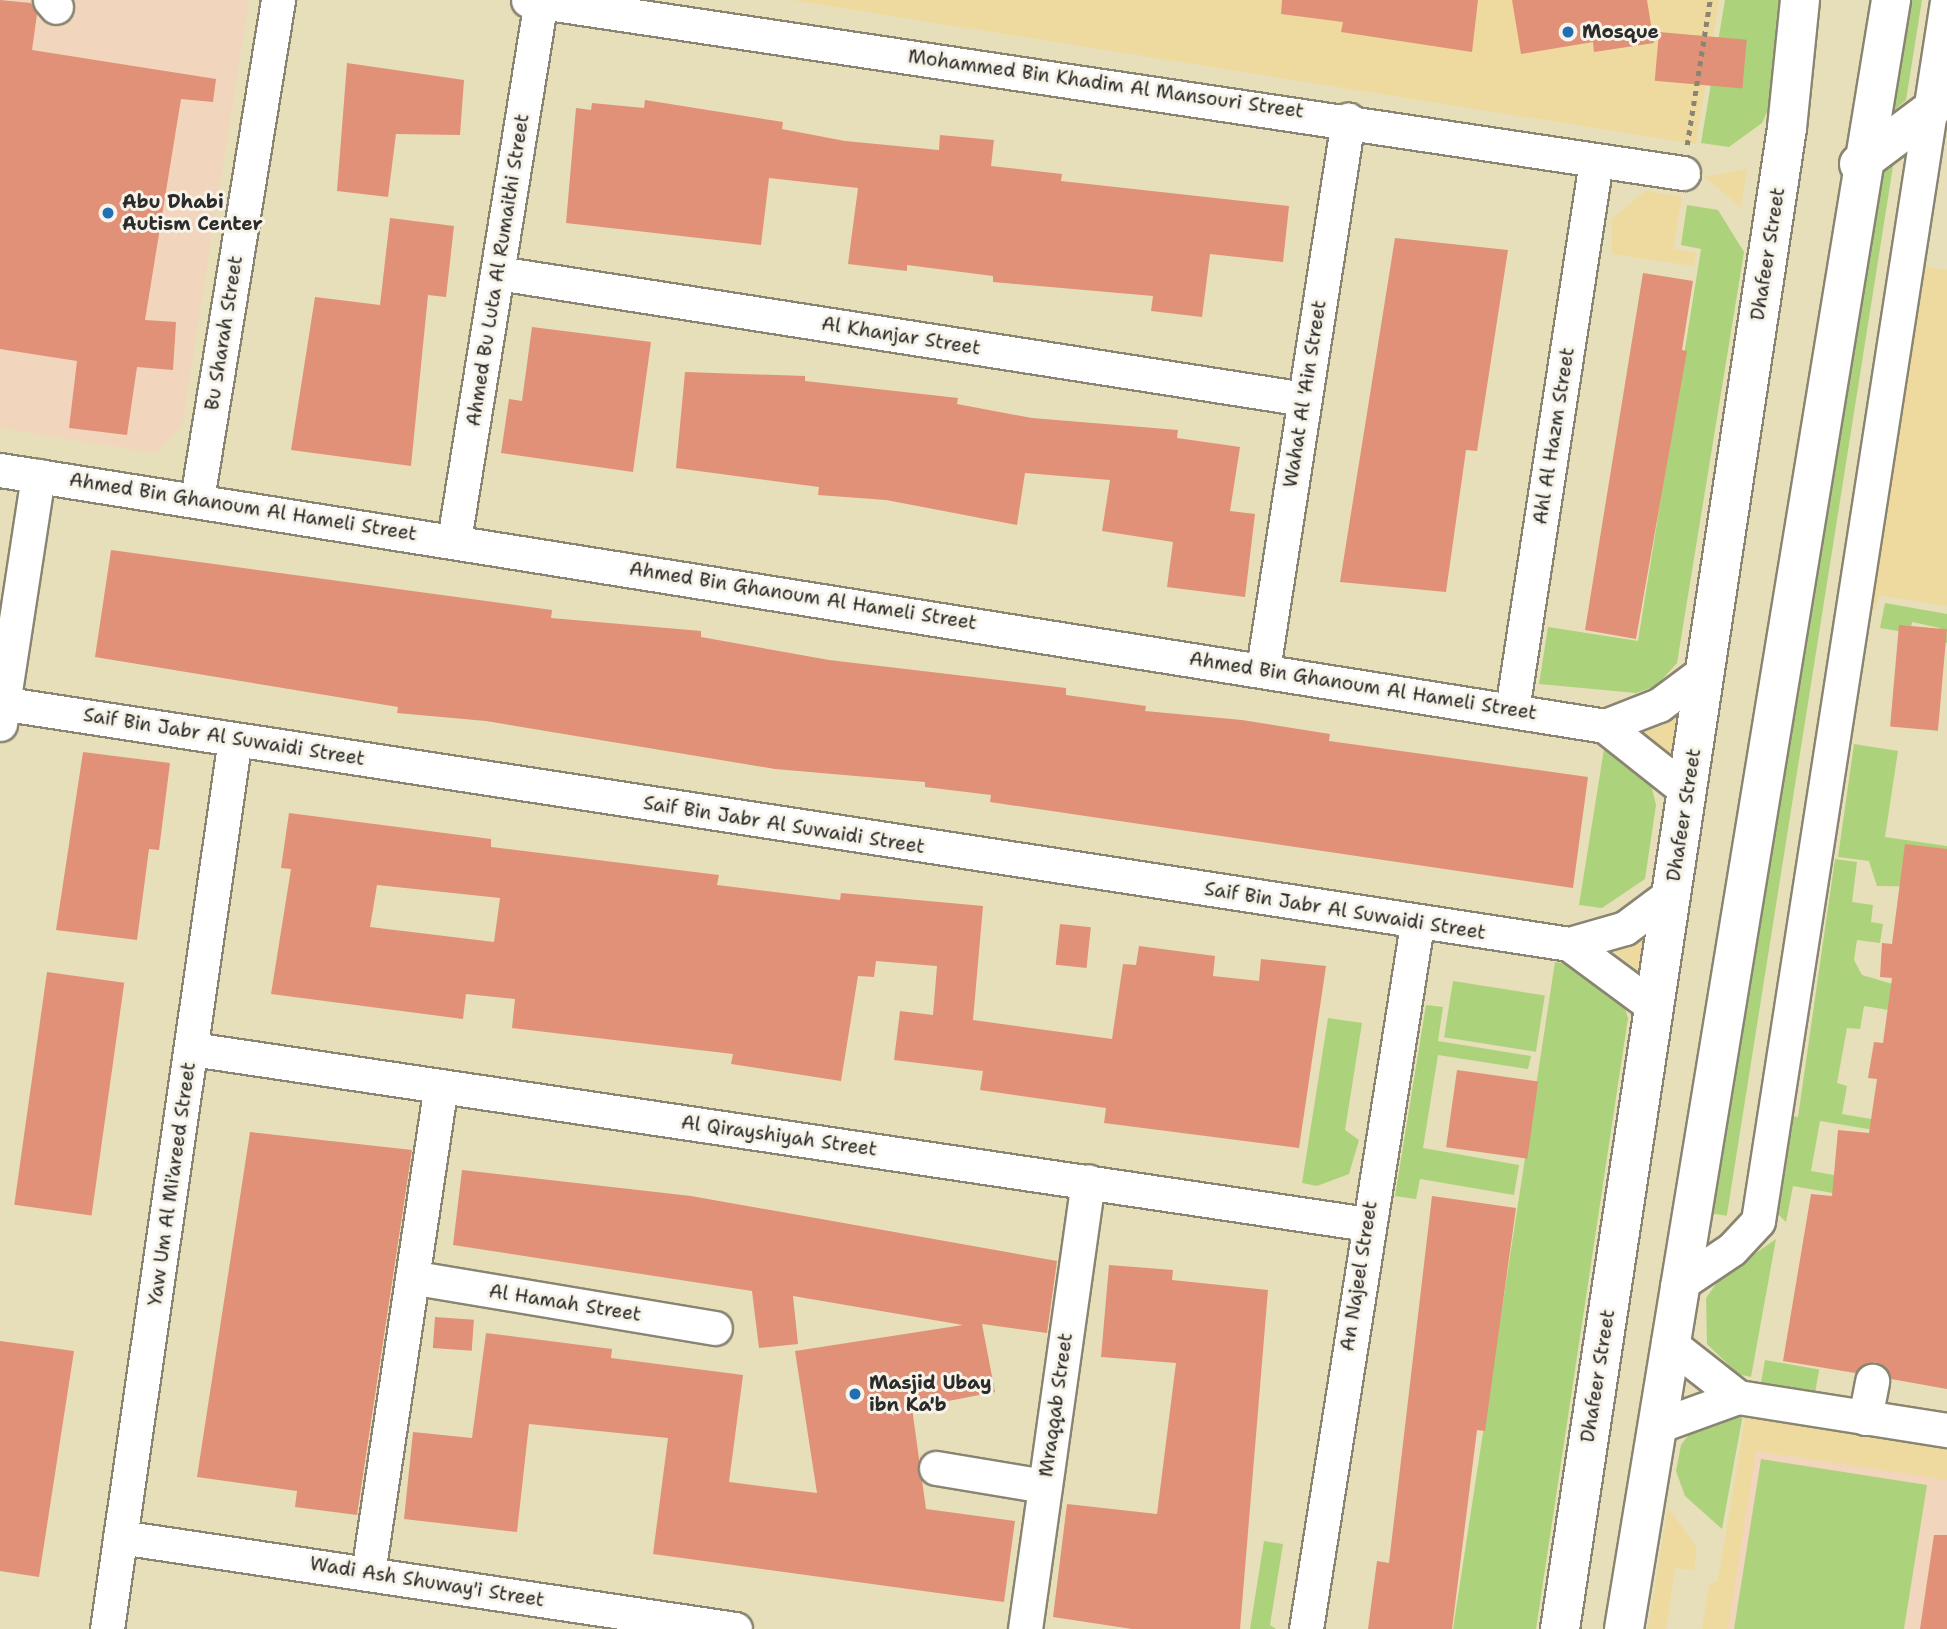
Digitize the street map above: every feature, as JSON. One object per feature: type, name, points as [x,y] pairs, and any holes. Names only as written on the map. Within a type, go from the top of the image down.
[{"type":"main road","name":"Dhafeer Street","points":[[1560,1629],[1787,128],[1800,0]]},
{"type":"main road","points":[[1624,1629],[1859,164],[1891,0]]},
{"type":"main road","points":[[1859,164],[1930,111]]},
{"type":"street","name":"Bu Sharah Street","points":[[197,499],[278,0]]},
{"type":"street","name":"Mohammed Bin Khadim Al Mansouri Street","points":[[536,1],[1348,120],[1683,173]]},
{"type":"street","name":"Ahmed Bu Luta Al Rumaithi Street","points":[[454,540],[498,273],[536,1]]},
{"type":"street","points":[[1677,1286],[1732,1249],[1758,1221],[1947,2]]},
{"type":"street","name":"Wahat Al 'Ain Street","points":[[1263,669],[1348,120]]},
{"type":"street","name":"Ahl Al Hazm Street","points":[[1512,710],[1596,161]]},
{"type":"street","name":"Al Khanjar Street","points":[[498,273],[1304,399]]},
{"type":"street","name":"Ahmed Bin Ghanoum Al Hameli Street","points":[[0,470],[1263,669],[1605,726],[1687,791]]},
{"type":"street","points":[[1,710],[38,476]]},
{"type":"street","points":[[1605,726],[1659,705],[1706,670]]},
{"type":"street","name":"Saif Bin Jabr Al Suwaidi Street","points":[[1,710],[234,739],[1417,924],[1569,944],[1625,928],[1672,892]]},
{"type":"street","name":"Yaw Um Al Mi'areed Street","points":[[107,1629],[192,1049],[234,739]]},
{"type":"street","name":"An Najeel Street","points":[[1306,1629],[1367,1224],[1417,924]]},
{"type":"street","name":"Saif Bin Jabr Al Suwaidi Street","points":[[1569,944],[1654,1007]]},
{"type":"street","name":"Al Qirayshiyah Street","points":[[192,1049],[1367,1224]]},
{"type":"street","points":[[368,1573],[416,1278],[441,1087]]},
{"type":"street","name":"Mraqqab Street","points":[[1025,1629],[1088,1181]]},
{"type":"street","name":"Al Hamah Street","points":[[416,1278],[715,1328]]},
{"type":"street","points":[[1668,1342],[1738,1397],[1947,1430]]},
{"type":"street","points":[[1865,1418],[1872,1381]]},
{"type":"street","points":[[1655,1427],[1738,1397]]},
{"type":"street","points":[[936,1468],[1045,1486]]},
{"type":"street","name":"Wadi Ash Shuway'i Street","points":[[120,1537],[735,1629]]},
{"type":"path","points":[[1683,173],[1710,0]]},
{"type":"shaded area","name":"Abu Dhabi Autism Center","points":[[0,0],[249,0],[182,425],[156,453],[0,428]]},
{"type":"shaded area","points":[[1755,1451],[1947,1480],[1947,1629],[1728,1629]]},
{"type":"green space","points":[[1725,0],[1786,0],[1772,101],[1762,123],[1729,147],[1701,143]]},
{"type":"green space","points":[[1901,0],[1922,0],[1906,100],[1883,120]]},
{"type":"green space","points":[[1871,156],[1894,160],[1727,1216],[1704,1212]]},
{"type":"green space","points":[[1687,205],[1718,210],[1744,252],[1677,663],[1656,686],[1636,693],[1539,684],[1548,627],[1638,641],[1701,249],[1681,245]]},
{"type":"green space","points":[[1885,603],[1947,614],[1947,643],[1938,642],[1940,628],[1912,622],[1910,633],[1880,628]]},
{"type":"green space","points":[[1605,743],[1649,776],[1656,805],[1645,879],[1602,908],[1579,905]]},
{"type":"green space","points":[[1854,744],[1898,751],[1885,837],[1947,846],[1947,887],[1877,886],[1869,861],[1838,857]]},
{"type":"green space","points":[[1835,859],[1857,862],[1852,902],[1873,905],[1871,922],[1883,924],[1880,943],[1857,940],[1854,960],[1862,975],[1913,990],[1895,1011],[1864,1006],[1860,1029],[1847,1028],[1837,1083],[1847,1086],[1842,1114],[1894,1123],[1892,1133],[1820,1121],[1811,1171],[1885,1184],[1872,1200],[1793,1186],[1786,1222],[1774,1210],[1788,1116],[1798,1117]]},
{"type":"green space","points":[[1555,962],[1582,966],[1617,986],[1628,1018],[1536,1629],[1453,1629]]},
{"type":"green space","points":[[1453,981],[1545,996],[1536,1052],[1444,1037]]},
{"type":"green space","points":[[1426,1005],[1443,1007],[1438,1041],[1531,1056],[1528,1069],[1438,1055],[1423,1148],[1519,1165],[1514,1195],[1420,1179],[1416,1199],[1395,1196]]},
{"type":"green space","points":[[1328,1018],[1362,1023],[1345,1130],[1359,1140],[1349,1174],[1317,1186],[1302,1183]]},
{"type":"green space","points":[[1776,1239],[1751,1377],[1738,1374],[1707,1344],[1706,1298],[1720,1278]]},
{"type":"green space","points":[[1765,1360],[1819,1370],[1815,1394],[1761,1385]]},
{"type":"green space","points":[[1743,1414],[1722,1529],[1685,1496],[1676,1471],[1681,1445],[1694,1428]]},
{"type":"green space","points":[[1761,1459],[1927,1485],[1904,1629],[1734,1629]]},
{"type":"green space","points":[[1264,1541],[1283,1544],[1270,1625],[1276,1629],[1250,1629]]},
{"type":"sand","points":[[792,0],[1719,0],[1696,144]]},
{"type":"sand","points":[[1747,169],[1741,207],[1704,177]]},
{"type":"sand","points":[[1645,191],[1682,197],[1673,249],[1696,253],[1694,266],[1612,254],[1612,219]]},
{"type":"sand","points":[[1916,265],[1947,270],[1947,606],[1879,595],[1876,610],[1862,608]]},
{"type":"sand","points":[[1680,700],[1671,762],[1636,727]]},
{"type":"sand","points":[[1647,916],[1642,973],[1596,938]]},
{"type":"sand","points":[[1746,1412],[1947,1445],[1947,1480],[1756,1451],[1728,1629],[1702,1629],[1709,1585],[1718,1580]]},
{"type":"sand","points":[[1668,1507],[1697,1548],[1694,1570],[1675,1568],[1666,1629],[1648,1629]]},
{"type":"building","name":"Abu Dhabi Autism Center","points":[[0,0],[31,3],[37,14],[32,50],[216,79],[213,102],[181,99],[145,320],[176,322],[173,370],[137,367],[127,435],[69,428],[77,361],[0,349]]},
{"type":"building","points":[[1282,0],[1478,0],[1472,52],[1341,32],[1343,22],[1281,14]]},
{"type":"building","name":"Mosque","points":[[1512,0],[1647,0],[1654,43],[1594,52],[1593,42],[1521,54]]},
{"type":"building","points":[[1659,32],[1747,40],[1742,88],[1655,81]]},
{"type":"building","points":[[347,63],[464,80],[460,135],[396,134],[388,197],[337,191]]},
{"type":"building","points":[[645,100],[783,122],[782,129],[845,141],[939,150],[940,135],[994,140],[991,166],[1062,174],[1061,181],[1289,206],[1283,262],[1210,254],[1202,317],[1151,311],[1153,296],[993,282],[993,276],[907,265],[907,271],[848,264],[858,188],[769,178],[761,245],[566,223],[576,108],[591,110],[592,103],[644,108]]},
{"type":"building","points":[[390,218],[454,226],[446,297],[428,295],[411,466],[291,450],[315,297],[380,305]]},
{"type":"building","points":[[1395,238],[1508,250],[1477,451],[1466,450],[1446,592],[1340,582]]},
{"type":"building","points":[[1643,273],[1693,281],[1682,350],[1687,351],[1636,639],[1585,630]]},
{"type":"building","points":[[532,327],[651,342],[633,472],[501,453],[509,399],[522,401]]},
{"type":"building","points":[[685,372],[805,376],[805,381],[958,398],[957,404],[1032,418],[1178,430],[1177,438],[1240,447],[1230,511],[1255,514],[1245,597],[1167,587],[1173,542],[1102,531],[1110,480],[1025,473],[1017,525],[886,500],[818,495],[819,487],[676,468]]},
{"type":"building","points":[[111,550],[552,610],[551,618],[701,631],[701,637],[829,660],[1066,688],[1066,695],[1146,706],[1145,711],[1242,720],[1330,734],[1329,741],[1588,777],[1573,888],[990,802],[991,795],[925,787],[925,782],[775,769],[486,721],[397,713],[398,707],[95,657]]},
{"type":"building","points":[[1899,625],[1947,629],[1938,731],[1890,727]]},
{"type":"building","points":[[83,752],[170,763],[159,850],[149,849],[137,940],[56,930]]},
{"type":"building","points":[[289,813],[491,839],[491,847],[719,875],[717,885],[840,900],[841,893],[983,906],[973,1020],[1112,1039],[1123,964],[1136,965],[1139,946],[1215,956],[1213,976],[1259,981],[1261,959],[1326,966],[1299,1148],[1104,1123],[1106,1108],[980,1090],[983,1071],[894,1060],[900,1011],[933,1015],[937,966],[876,961],[874,977],[858,976],[841,1081],[731,1064],[733,1054],[512,1028],[515,999],[466,994],[463,1019],[271,994],[291,869],[281,868]],"holes":[[[377,885],[500,898],[494,942],[370,927]]]},
{"type":"building","points":[[1905,844],[1947,849],[1947,1389],[1891,1379],[1875,1362],[1855,1373],[1783,1361],[1811,1194],[1832,1196],[1838,1130],[1869,1133],[1877,1079],[1868,1078],[1874,1042],[1883,1043],[1892,978],[1880,977],[1882,943],[1892,944]]},
{"type":"building","points":[[1060,924],[1091,927],[1087,968],[1056,965]]},
{"type":"building","points":[[47,972],[124,983],[92,1216],[14,1205]]},
{"type":"building","points":[[1457,1070],[1538,1081],[1527,1159],[1446,1147]]},
{"type":"building","points":[[250,1132],[412,1150],[357,1515],[295,1507],[297,1491],[197,1477]]},
{"type":"building","points":[[462,1170],[691,1196],[1057,1261],[1047,1333],[982,1324],[995,1392],[912,1408],[926,1509],[1015,1521],[1004,1602],[653,1554],[668,1438],[529,1424],[517,1532],[404,1519],[413,1432],[472,1438],[486,1333],[612,1349],[611,1358],[743,1375],[729,1482],[817,1493],[795,1351],[963,1325],[793,1296],[798,1344],[759,1348],[752,1291],[453,1245]]},
{"type":"building","points":[[1432,1196],[1516,1208],[1485,1431],[1477,1430],[1452,1629],[1368,1629],[1377,1561],[1389,1563]]},
{"type":"building","points":[[1109,1265],[1173,1270],[1172,1280],[1268,1290],[1240,1629],[1132,1629],[1053,1617],[1067,1504],[1157,1514],[1176,1363],[1101,1357]]},
{"type":"building","points":[[435,1317],[474,1320],[472,1351],[433,1348]]},
{"type":"building","points":[[0,1341],[74,1351],[39,1577],[0,1571]]},
{"type":"building","points":[[1934,1535],[1947,1535],[1947,1629],[1920,1629]]},
{"type":"place","name":"Mosque","points":[[1568,32]]},
{"type":"place","name":"Abu Dhabi Autism Center","points":[[108,213]]},
{"type":"place","name":"Masjid Ubay ibn Ka'b","points":[[855,1394]]}]
